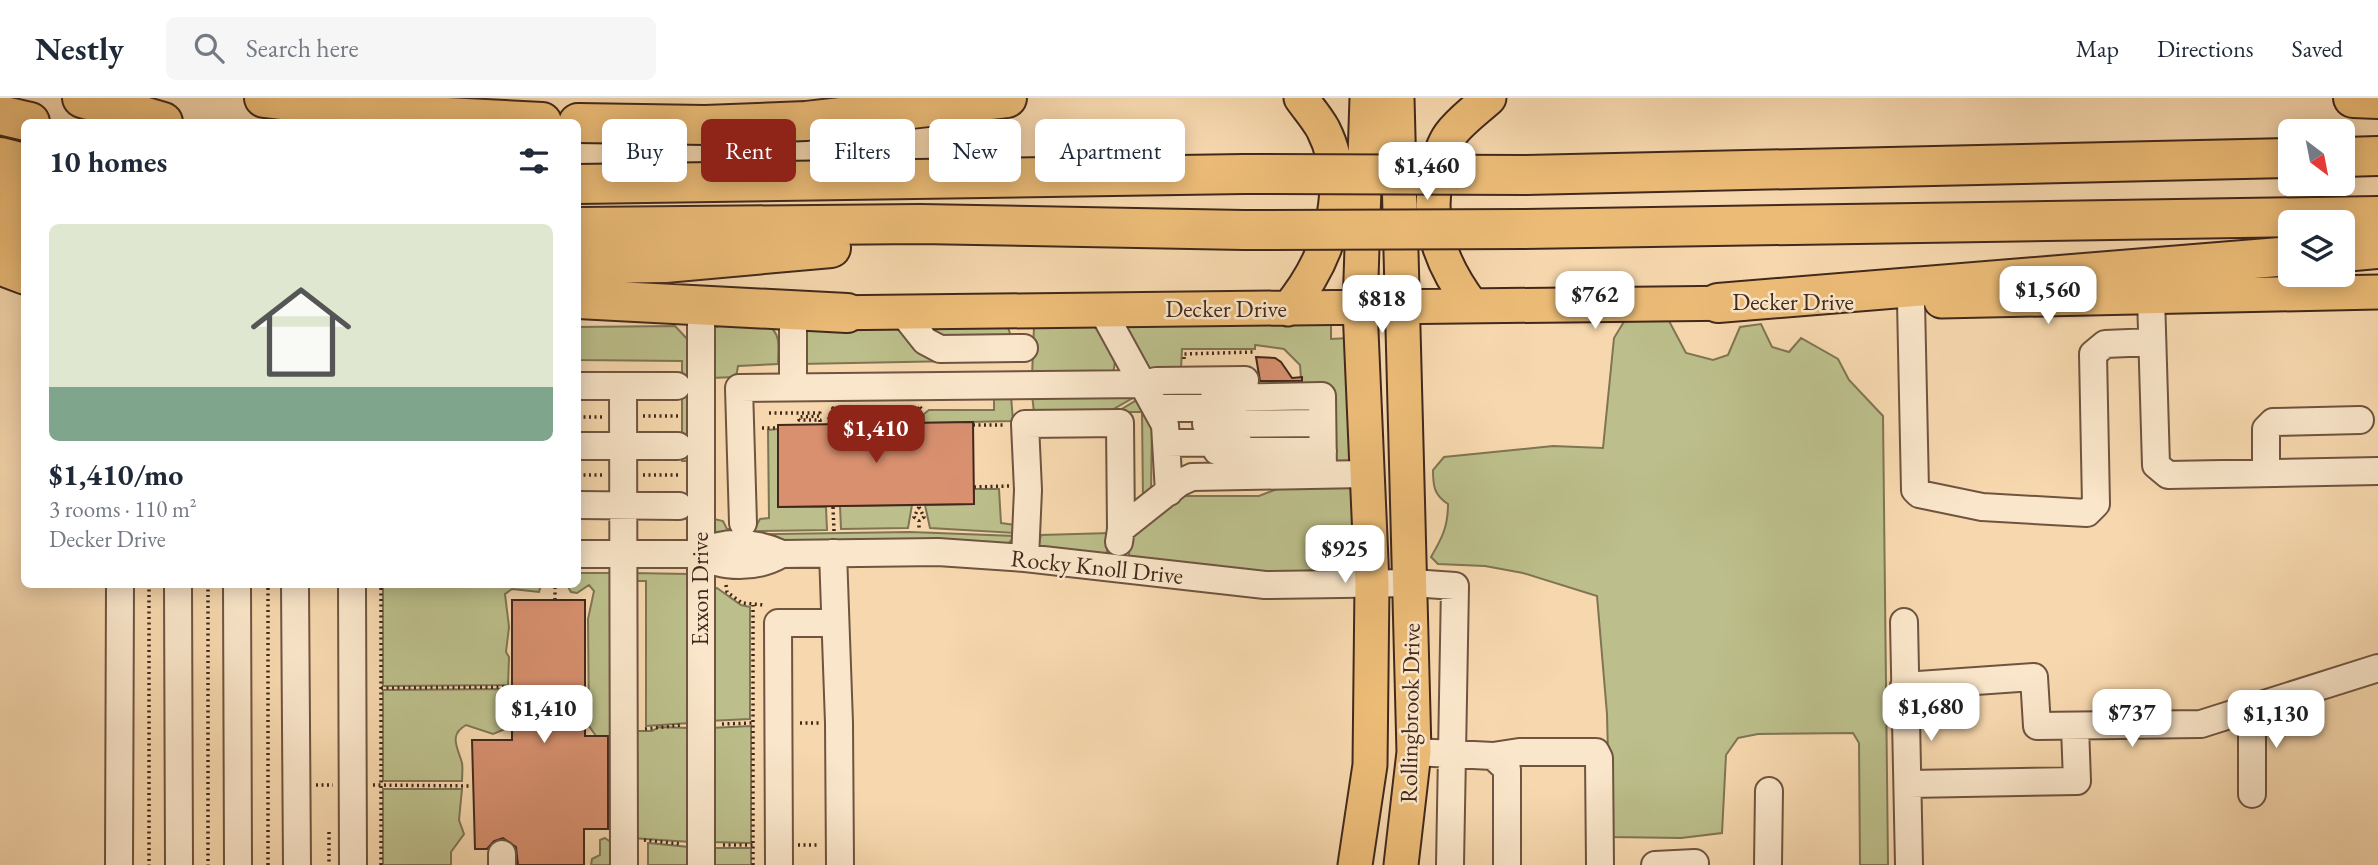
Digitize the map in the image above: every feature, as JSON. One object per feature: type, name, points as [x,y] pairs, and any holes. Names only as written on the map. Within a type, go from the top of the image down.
[{"type":"highway","points":[[82,98],[153,119]]},
{"type":"highway","points":[[264,98],[408,115],[485,119]]},
{"type":"highway","points":[[595,124],[705,125],[806,121],[1007,98]]},
{"type":"highway","points":[[2353,98],[2378,99]]},
{"type":"highway","points":[[0,115],[21,120]]},
{"type":"highway","points":[[2356,157],[2378,156]]},
{"type":"highway","points":[[0,157],[21,162]]},
{"type":"highway","points":[[581,184],[1244,174],[1525,176],[2278,158]]},
{"type":"highway","points":[[0,194],[21,200]]},
{"type":"highway","points":[[581,227],[920,224],[1244,230],[1523,229],[2378,216]]},
{"type":"highway","points":[[581,264],[666,263],[866,244],[920,224]]},
{"type":"highway","points":[[0,232],[21,239]]},
{"type":"highway","points":[[2355,251],[2378,249]]},
{"type":"highway","points":[[1718,303],[2278,257]]},
{"type":"highway","points":[[581,299],[847,313]]},
{"type":"main road","points":[[1288,309],[1309,284],[1325,251],[1336,185],[1332,158],[1323,129],[1301,98]]},
{"type":"main road","name":"Rollingbrook Drive","points":[[1355,865],[1370,765],[1372,584],[1365,474],[1360,308],[1367,98]]},
{"type":"main road","name":"Rollingbrook Drive","points":[[1397,98],[1412,583],[1413,752],[1401,865]]},
{"type":"main road","points":[[1472,306],[1453,282],[1440,254],[1433,225],[1432,194],[1438,164],[1450,136],[1489,98]]},
{"type":"main road","points":[[0,268],[21,276]]},
{"type":"main road","name":"Decker Drive","points":[[581,316],[1911,302],[2378,292]]},
{"type":"street","points":[[2151,297],[2156,465],[2160,472],[2168,475],[2378,471]]},
{"type":"street","points":[[1911,302],[1915,490],[1919,494],[1982,507],[2087,513],[2093,510],[2096,504],[2093,354],[2105,344],[2152,342]]},
{"type":"street","points":[[1102,310],[1161,425]]},
{"type":"street","points":[[1023,311],[1028,489],[1025,558]]},
{"type":"street","points":[[902,312],[925,341],[940,349],[1024,348]]},
{"type":"street","points":[[793,313],[793,387]]},
{"type":"street","name":"Exxon Drive","points":[[695,855],[701,314]]},
{"type":"street","points":[[1169,492],[1156,381],[1245,380]]},
{"type":"street","points":[[581,386],[677,386]]},
{"type":"street","points":[[623,386],[624,865]]},
{"type":"street","points":[[743,523],[739,388],[1024,386],[1161,425],[1323,438],[1365,474]]},
{"type":"street","points":[[2266,473],[2266,429],[2273,422],[2360,420]]},
{"type":"street","points":[[1026,424],[1120,423],[1121,529],[1118,568]]},
{"type":"street","points":[[1161,425],[1323,438]]},
{"type":"street","points":[[1121,529],[1192,477],[1323,438]]},
{"type":"street","points":[[581,446],[678,446]]},
{"type":"street","points":[[581,505],[678,506]]},
{"type":"street","points":[[833,542],[840,855]]},
{"type":"street","name":"Rocky Knoll Drive","points":[[581,554],[700,554],[714,545],[764,545],[782,554],[833,542],[1025,558],[1265,585],[1412,583],[1455,586],[1452,753]]},
{"type":"street","points":[[119,865],[120,588]]},
{"type":"street","points":[[178,588],[179,865]]},
{"type":"street","points":[[237,588],[238,865]]},
{"type":"street","points":[[295,588],[297,865]]},
{"type":"street","points":[[352,588],[353,865]]},
{"type":"street","points":[[1904,622],[1909,865]]},
{"type":"street","points":[[776,852],[778,623],[835,623]]},
{"type":"street","points":[[1904,686],[2034,677],[2038,726],[2201,724],[2378,668]]},
{"type":"street","points":[[2252,706],[2252,794]]},
{"type":"street","points":[[1909,784],[2077,781],[2076,727]]},
{"type":"street","points":[[1413,752],[1493,756],[1519,752],[1596,752],[1599,758],[1600,865]]},
{"type":"street","points":[[1450,865],[1452,753]]},
{"type":"street","points":[[1493,756],[1507,769],[1507,865]]},
{"type":"street","points":[[1768,865],[1769,791]]},
{"type":"street","points":[[1655,865],[1695,863]]},
{"type":"path","points":[[1184,362],[1184,354],[1254,352]]},
{"type":"path","points":[[919,410],[919,420]]},
{"type":"path","points":[[829,411],[832,422],[835,411]]},
{"type":"path","points":[[769,413],[820,413],[820,416],[799,416],[799,421],[820,420],[820,424]]},
{"type":"path","points":[[581,417],[604,416]]},
{"type":"path","points":[[630,416],[679,416]]},
{"type":"path","points":[[973,425],[1026,424]]},
{"type":"path","points":[[581,475],[605,475]]},
{"type":"path","points":[[631,475],[679,475]]},
{"type":"path","points":[[974,487],[1014,486]]},
{"type":"path","points":[[833,506],[833,542]]},
{"type":"path","points":[[919,506],[924,517],[919,522],[919,530]]},
{"type":"path","points":[[726,580],[727,592],[742,603],[768,605]]},
{"type":"path","points":[[149,588],[149,865]]},
{"type":"path","points":[[208,588],[208,865]]},
{"type":"path","points":[[268,588],[268,865]]},
{"type":"path","points":[[381,588],[381,865]]},
{"type":"path","points":[[555,588],[555,600]]},
{"type":"path","points":[[753,605],[753,865]]},
{"type":"path","points":[[381,688],[512,687]]},
{"type":"path","points":[[710,724],[755,723]]},
{"type":"path","points":[[790,723],[839,723]]},
{"type":"path","points":[[641,729],[690,725]]},
{"type":"path","points":[[140,785],[160,785]]},
{"type":"path","points":[[198,785],[219,785]]},
{"type":"path","points":[[257,785],[277,785]]},
{"type":"path","points":[[307,785],[335,785]]},
{"type":"path","points":[[364,785],[472,786]]},
{"type":"path","points":[[640,840],[695,855]]},
{"type":"path","points":[[721,845],[753,845],[776,852],[840,855]]},
{"type":"green space","points":[[1331,318],[1331,339],[1348,338],[1355,461],[1338,468],[1302,391],[1300,365],[1284,349],[1255,345],[1255,349],[1182,349],[1181,369],[1150,372],[1124,325]]},
{"type":"green space","points":[[1625,320],[1669,321],[1686,353],[1713,360],[1728,355],[1740,327],[1761,324],[1772,347],[1789,352],[1801,338],[1838,359],[1849,380],[1883,416],[1888,865],[1860,865],[1859,743],[1853,733],[1758,734],[1738,738],[1726,755],[1722,833],[1681,838],[1610,837],[1607,714],[1597,596],[1523,573],[1485,566],[1438,564],[1431,557],[1447,519],[1448,504],[1437,494],[1433,476],[1433,470],[1444,457],[1553,446],[1603,448],[1614,338]]},
{"type":"green space","points":[[888,323],[1008,360],[800,364],[802,331],[812,324]]},
{"type":"green space","points":[[1007,324],[1012,340],[944,344],[928,327]]},
{"type":"green space","points":[[722,325],[767,325],[772,328],[777,337],[778,364],[738,366],[736,377],[710,378],[714,328]]},
{"type":"green space","points":[[675,326],[689,341],[690,461],[682,461],[682,361],[581,360],[581,327]]},
{"type":"green space","points":[[1034,326],[1095,327],[1113,355],[1115,361],[1112,373],[1032,377]]},
{"type":"green space","points":[[1032,395],[1138,395],[1110,411],[1034,412]]},
{"type":"green space","points":[[1011,396],[1013,421],[924,423],[924,414],[929,410],[994,410],[994,397]]},
{"type":"green space","points":[[1140,398],[1152,420],[1151,494],[1143,499],[1142,412],[1117,412]]},
{"type":"green space","points":[[873,408],[910,408],[915,415],[914,423],[839,424],[842,412],[873,414]]},
{"type":"green space","points":[[778,429],[778,507],[826,507],[827,530],[710,532],[710,518],[723,521],[727,529],[755,528],[760,519],[769,518],[768,430]]},
{"type":"green space","points":[[1353,483],[1355,569],[1352,572],[1316,577],[1133,561],[1129,555],[1130,537],[1172,496],[1259,496],[1277,489]]},
{"type":"green space","points":[[974,489],[999,489],[1001,523],[1016,525],[1015,533],[930,528],[925,505],[974,504]]},
{"type":"green space","points":[[912,505],[908,528],[841,529],[840,506]]},
{"type":"green space","points":[[910,532],[1015,536],[1007,545],[727,539],[710,535]]},
{"type":"green space","points":[[1110,533],[1106,556],[1038,547],[1041,535]]},
{"type":"green space","points":[[581,573],[611,573],[611,736],[596,736],[589,726],[588,619],[594,591],[589,585],[577,593],[571,592],[569,588],[581,588]]},
{"type":"green space","points":[[631,573],[689,574],[689,723],[646,726],[646,581],[631,581]]},
{"type":"green space","points":[[383,588],[540,588],[539,592],[512,589],[505,594],[509,627],[506,652],[509,657],[508,685],[383,686]]},
{"type":"green space","points":[[717,588],[741,605],[750,607],[750,719],[708,721],[712,589]]},
{"type":"green space","points":[[508,689],[509,717],[503,730],[493,734],[466,725],[457,733],[462,781],[383,781],[383,690]]},
{"type":"green space","points":[[751,726],[751,843],[710,842],[710,728]]},
{"type":"green space","points":[[659,727],[689,728],[690,842],[632,838],[632,731],[652,731]]},
{"type":"green space","points":[[383,789],[462,789],[459,820],[464,834],[451,852],[451,865],[383,865]]},
{"type":"green space","points":[[605,838],[612,843],[611,865],[591,865],[592,859],[600,855],[600,840]]},
{"type":"green space","points":[[648,843],[689,847],[689,865],[648,865]]},
{"type":"green space","points":[[710,848],[751,848],[751,865],[710,865]]},
{"type":"building","points":[[1256,357],[1275,358],[1292,378],[1302,377],[1302,381],[1260,381]]},
{"type":"building","points":[[973,422],[974,504],[778,507],[778,425]]},
{"type":"building","points":[[512,600],[585,600],[585,736],[608,736],[608,829],[584,829],[584,865],[518,865],[516,847],[503,838],[494,841],[487,849],[475,849],[472,740],[512,740]]}]
